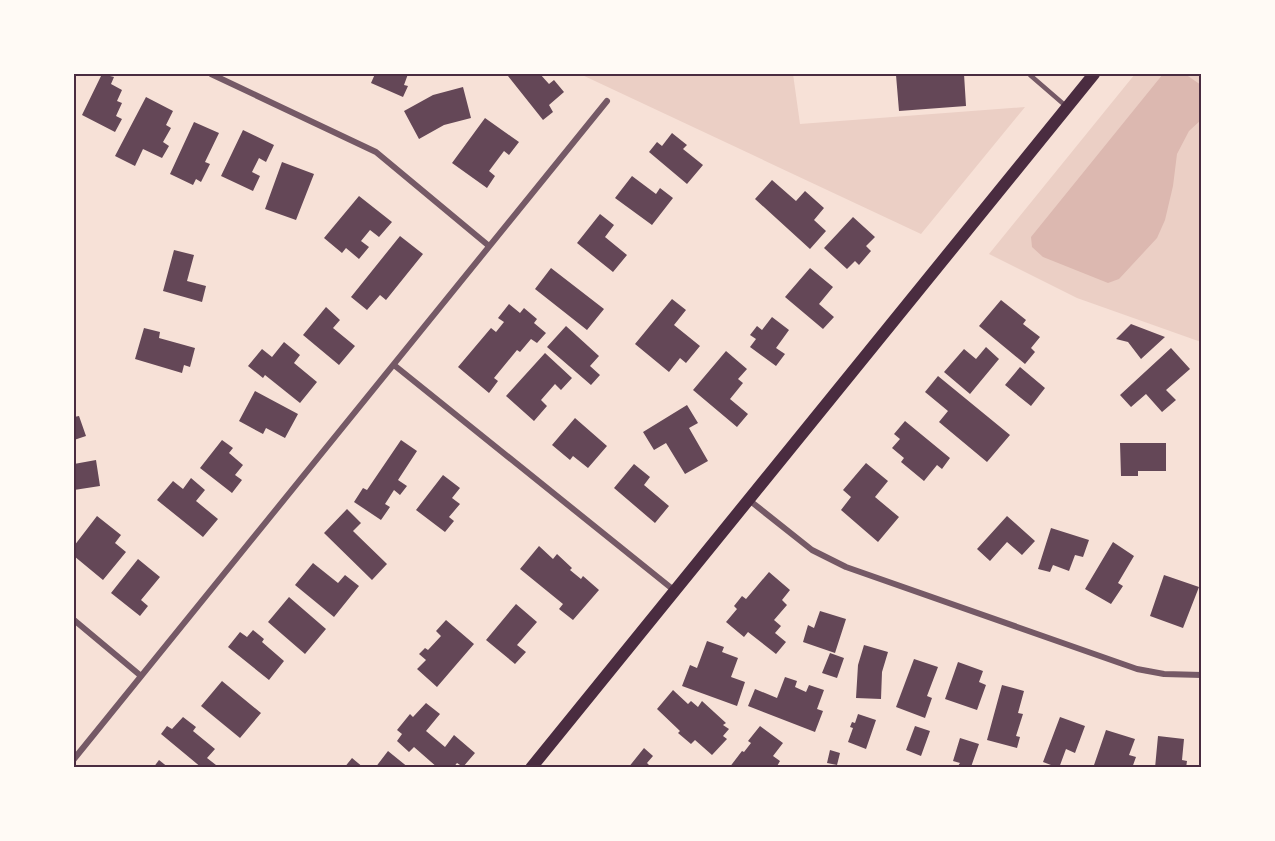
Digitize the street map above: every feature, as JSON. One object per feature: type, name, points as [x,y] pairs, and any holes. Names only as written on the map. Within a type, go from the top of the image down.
[{"type":"main road","points":[[531,768],[1094,74]]},
{"type":"street","points":[[211,74],[376,152],[489,246]]},
{"type":"street","points":[[74,759],[606,101]]},
{"type":"street","points":[[394,365],[675,591]]},
{"type":"street","points":[[748,499],[812,550],[846,567],[1137,669],[1164,675],[1202,675]]},
{"type":"street","points":[[74,620],[141,676]]},
{"type":"lane","points":[[1030,75],[1067,106]]},
{"type":"shaded area","points":[[580,74],[793,74],[800,124],[1025,107],[921,234]]},
{"type":"shaded area","points":[[1135,74],[1201,74],[1201,342],[1077,298],[989,254]]},
{"type":"shaded area","points":[[1163,74],[1185,74],[1201,85],[1202,119],[1189,131],[1177,154],[1165,220],[1157,238],[1119,279],[1108,283],[1043,257],[1032,247],[1031,237]]},
{"type":"building","points":[[102,74],[114,77],[111,84],[122,90],[117,101],[122,103],[116,116],[122,119],[115,132],[82,115]]},
{"type":"building","points":[[375,74],[408,74],[404,85],[408,86],[403,97],[371,83]]},
{"type":"building","points":[[511,74],[540,74],[549,84],[554,80],[564,92],[549,105],[553,112],[543,120],[508,76]]},
{"type":"building","points":[[964,74],[966,106],[899,111],[896,75]]},
{"type":"building","points":[[463,87],[471,118],[444,125],[419,139],[404,111],[433,95]]},
{"type":"building","points":[[146,97],[173,111],[166,125],[171,128],[163,142],[169,146],[162,158],[143,149],[135,166],[115,156]]},
{"type":"building","points":[[485,118],[519,142],[509,155],[504,151],[489,171],[495,176],[487,188],[452,163]]},
{"type":"building","points":[[194,122],[219,133],[205,162],[210,164],[201,182],[196,179],[193,185],[170,174]]},
{"type":"building","points":[[243,130],[274,145],[266,162],[259,158],[252,172],[260,176],[253,191],[221,176]]},
{"type":"building","points":[[672,133],[687,145],[683,149],[703,165],[687,184],[649,152],[657,142],[662,146]]},
{"type":"building","points":[[282,162],[314,174],[296,220],[265,209]]},
{"type":"building","points":[[632,176],[656,194],[660,188],[673,198],[652,225],[615,198]]},
{"type":"building","points":[[772,180],[796,201],[805,191],[824,208],[814,220],[826,231],[810,249],[755,199]]},
{"type":"building","points":[[359,196],[392,222],[379,237],[370,230],[361,241],[369,247],[359,259],[346,248],[342,253],[324,238]]},
{"type":"building","points":[[600,214],[614,225],[605,237],[627,255],[613,272],[577,243]]},
{"type":"building","points":[[853,217],[875,237],[866,246],[871,251],[859,265],[855,261],[847,269],[824,248]]},
{"type":"building","points":[[400,236],[423,254],[386,300],[380,295],[367,310],[351,297]]},
{"type":"building","points":[[174,250],[194,255],[187,281],[206,286],[202,302],[163,291]]},
{"type":"building","points":[[551,268],[604,309],[587,330],[535,289]]},
{"type":"building","points":[[810,268],[833,287],[819,304],[834,317],[823,329],[785,297]]},
{"type":"building","points":[[672,299],[686,310],[674,325],[700,346],[686,363],[680,358],[669,372],[635,344]]},
{"type":"building","points":[[1001,300],[1026,320],[1023,324],[1040,337],[1031,348],[1035,352],[1025,364],[979,326]]},
{"type":"building","points":[[509,304],[520,313],[524,308],[537,319],[534,323],[546,333],[537,343],[531,339],[520,352],[517,350],[494,378],[498,381],[489,393],[458,367],[491,328],[496,332],[504,322],[498,318]]},
{"type":"building","points":[[326,307],[340,320],[333,328],[355,346],[339,365],[303,335]]},
{"type":"building","points":[[772,317],[789,330],[776,348],[785,354],[776,366],[750,347],[756,339],[750,335],[757,326],[762,330]]},
{"type":"building","points":[[1131,324],[1165,337],[1141,359],[1128,342],[1116,339]]},
{"type":"building","points":[[566,326],[599,356],[590,366],[600,375],[591,385],[547,347]]},
{"type":"building","points":[[144,328],[160,332],[159,338],[195,348],[190,367],[184,365],[182,373],[135,359]]},
{"type":"building","points":[[284,342],[300,355],[294,363],[317,382],[300,403],[265,375],[263,378],[248,366],[262,349],[272,357]]},
{"type":"building","points":[[986,347],[999,359],[970,394],[944,372],[964,349],[976,359]]},
{"type":"building","points":[[1171,348],[1190,369],[1166,390],[1176,400],[1162,412],[1146,394],[1131,407],[1120,395]]},
{"type":"building","points":[[726,351],[747,369],[738,379],[743,383],[730,399],[748,414],[737,427],[693,390]]},
{"type":"building","points":[[545,353],[572,378],[561,390],[555,384],[541,400],[547,406],[534,421],[506,396]]},
{"type":"building","points":[[1020,367],[1045,388],[1031,406],[1005,385]]},
{"type":"building","points":[[938,376],[1010,435],[987,462],[939,422],[948,411],[925,392]]},
{"type":"building","points":[[255,391],[298,414],[285,438],[266,428],[263,434],[239,421]]},
{"type":"building","points":[[687,405],[698,423],[689,428],[708,461],[685,474],[666,443],[654,450],[643,432]]},
{"type":"building","points":[[79,416],[86,436],[74,440],[74,417]]},
{"type":"building","points":[[575,418],[607,446],[588,468],[573,456],[570,460],[552,445]]},
{"type":"building","points":[[905,421],[950,458],[942,469],[937,465],[924,481],[901,462],[904,458],[892,448],[900,439],[894,434]]},
{"type":"building","points":[[222,440],[233,448],[229,453],[243,465],[235,475],[242,480],[232,493],[200,468]]},
{"type":"building","points":[[401,440],[417,451],[398,480],[407,486],[400,495],[394,490],[385,504],[390,507],[381,520],[354,502],[363,488],[367,490]]},
{"type":"building","points":[[1120,443],[1166,443],[1166,471],[1138,471],[1138,476],[1121,476]]},
{"type":"building","points":[[96,460],[100,486],[74,490],[74,464]]},
{"type":"building","points":[[866,463],[888,481],[875,497],[899,517],[878,542],[841,510],[851,497],[843,490]]},
{"type":"building","points":[[634,464],[650,477],[644,485],[669,506],[655,523],[614,488]]},
{"type":"building","points":[[443,475],[460,488],[452,498],[460,504],[449,517],[454,521],[445,532],[416,510]]},
{"type":"building","points":[[191,478],[205,490],[196,501],[218,519],[203,537],[157,500],[173,481],[183,489]]},
{"type":"building","points":[[347,509],[361,523],[353,531],[387,564],[372,580],[324,533]]},
{"type":"building","points":[[97,516],[121,535],[115,543],[126,552],[103,580],[74,556],[74,546]]},
{"type":"building","points":[[1007,516],[1035,541],[1022,555],[1007,542],[990,561],[977,549]]},
{"type":"building","points":[[1051,528],[1089,540],[1083,557],[1075,555],[1069,571],[1053,565],[1050,572],[1038,569]]},
{"type":"building","points":[[1113,542],[1134,556],[1118,583],[1123,586],[1111,604],[1085,589]]},
{"type":"building","points":[[539,546],[553,559],[557,554],[572,568],[570,570],[581,579],[583,576],[599,590],[573,620],[559,609],[563,604],[520,569]]},
{"type":"building","points":[[138,559],[160,577],[141,600],[148,606],[140,616],[111,593]]},
{"type":"building","points":[[313,563],[338,583],[345,575],[359,586],[334,617],[295,585]]},
{"type":"building","points":[[769,572],[790,590],[782,600],[787,605],[774,620],[781,626],[775,633],[786,642],[776,654],[748,632],[744,637],[726,622],[737,609],[734,606],[742,596],[746,599]]},
{"type":"building","points":[[1164,575],[1199,587],[1183,628],[1150,616]]},
{"type":"building","points":[[289,597],[326,629],[305,654],[268,622]]},
{"type":"building","points":[[516,604],[537,622],[517,645],[526,652],[515,664],[486,640]]},
{"type":"building","points":[[820,611],[846,619],[835,653],[803,642],[808,625],[814,628]]},
{"type":"building","points":[[446,620],[474,644],[437,687],[417,669],[426,660],[419,654],[425,648],[428,650],[441,636],[436,631]]},
{"type":"building","points":[[253,630],[264,639],[262,642],[284,661],[269,680],[228,647],[240,632],[247,637]]},
{"type":"building","points":[[707,641],[724,647],[722,652],[738,658],[731,677],[745,682],[737,706],[682,686],[690,665],[697,668]]},
{"type":"building","points":[[864,645],[888,652],[882,672],[881,699],[856,698],[858,665]]},
{"type":"building","points":[[830,653],[844,658],[837,678],[822,673]]},
{"type":"building","points":[[914,659],[938,667],[927,696],[932,698],[925,718],[896,707]]},
{"type":"building","points":[[958,662],[983,671],[979,682],[986,685],[977,710],[945,699]]},
{"type":"building","points":[[785,677],[797,681],[795,687],[806,692],[809,685],[824,690],[817,709],[823,711],[815,732],[748,706],[755,689],[777,698]]},
{"type":"building","points":[[222,681],[261,713],[240,738],[201,706]]},
{"type":"building","points":[[1002,685],[1024,691],[1018,713],[1023,714],[1016,736],[1020,737],[1017,748],[987,740]]},
{"type":"building","points":[[673,690],[688,704],[691,701],[698,707],[702,701],[726,723],[723,725],[729,729],[723,736],[727,739],[712,755],[695,740],[691,744],[657,709]]},
{"type":"building","points":[[426,703],[440,714],[426,731],[445,747],[454,735],[475,753],[463,767],[457,763],[453,768],[438,768],[414,747],[409,752],[397,741],[402,734],[397,730],[410,714],[413,717]]},
{"type":"building","points":[[858,714],[876,720],[866,749],[848,742],[853,728],[850,727],[852,722],[855,723]]},
{"type":"building","points":[[183,717],[196,727],[193,731],[215,749],[207,758],[216,765],[213,768],[202,768],[161,734],[167,726],[172,729]]},
{"type":"building","points":[[1060,717],[1085,726],[1075,753],[1066,749],[1059,768],[1043,762]]},
{"type":"building","points":[[760,726],[783,743],[773,756],[780,761],[776,768],[729,768],[751,743],[748,741]]},
{"type":"building","points":[[915,726],[930,731],[921,756],[906,750]]},
{"type":"building","points":[[1106,730],[1135,739],[1129,755],[1136,757],[1132,768],[1093,768]]},
{"type":"building","points":[[1158,736],[1184,739],[1182,760],[1187,761],[1186,768],[1155,768]]},
{"type":"building","points":[[960,738],[979,744],[971,767],[961,768],[958,766],[960,763],[953,761]]},
{"type":"building","points":[[644,748],[653,756],[647,763],[652,768],[628,768]]},
{"type":"building","points":[[830,750],[840,753],[837,765],[827,763]]},
{"type":"building","points":[[388,751],[409,768],[375,768]]},
{"type":"building","points":[[352,758],[364,768],[344,768]]},
{"type":"building","points":[[159,760],[169,768],[153,768]]}]
